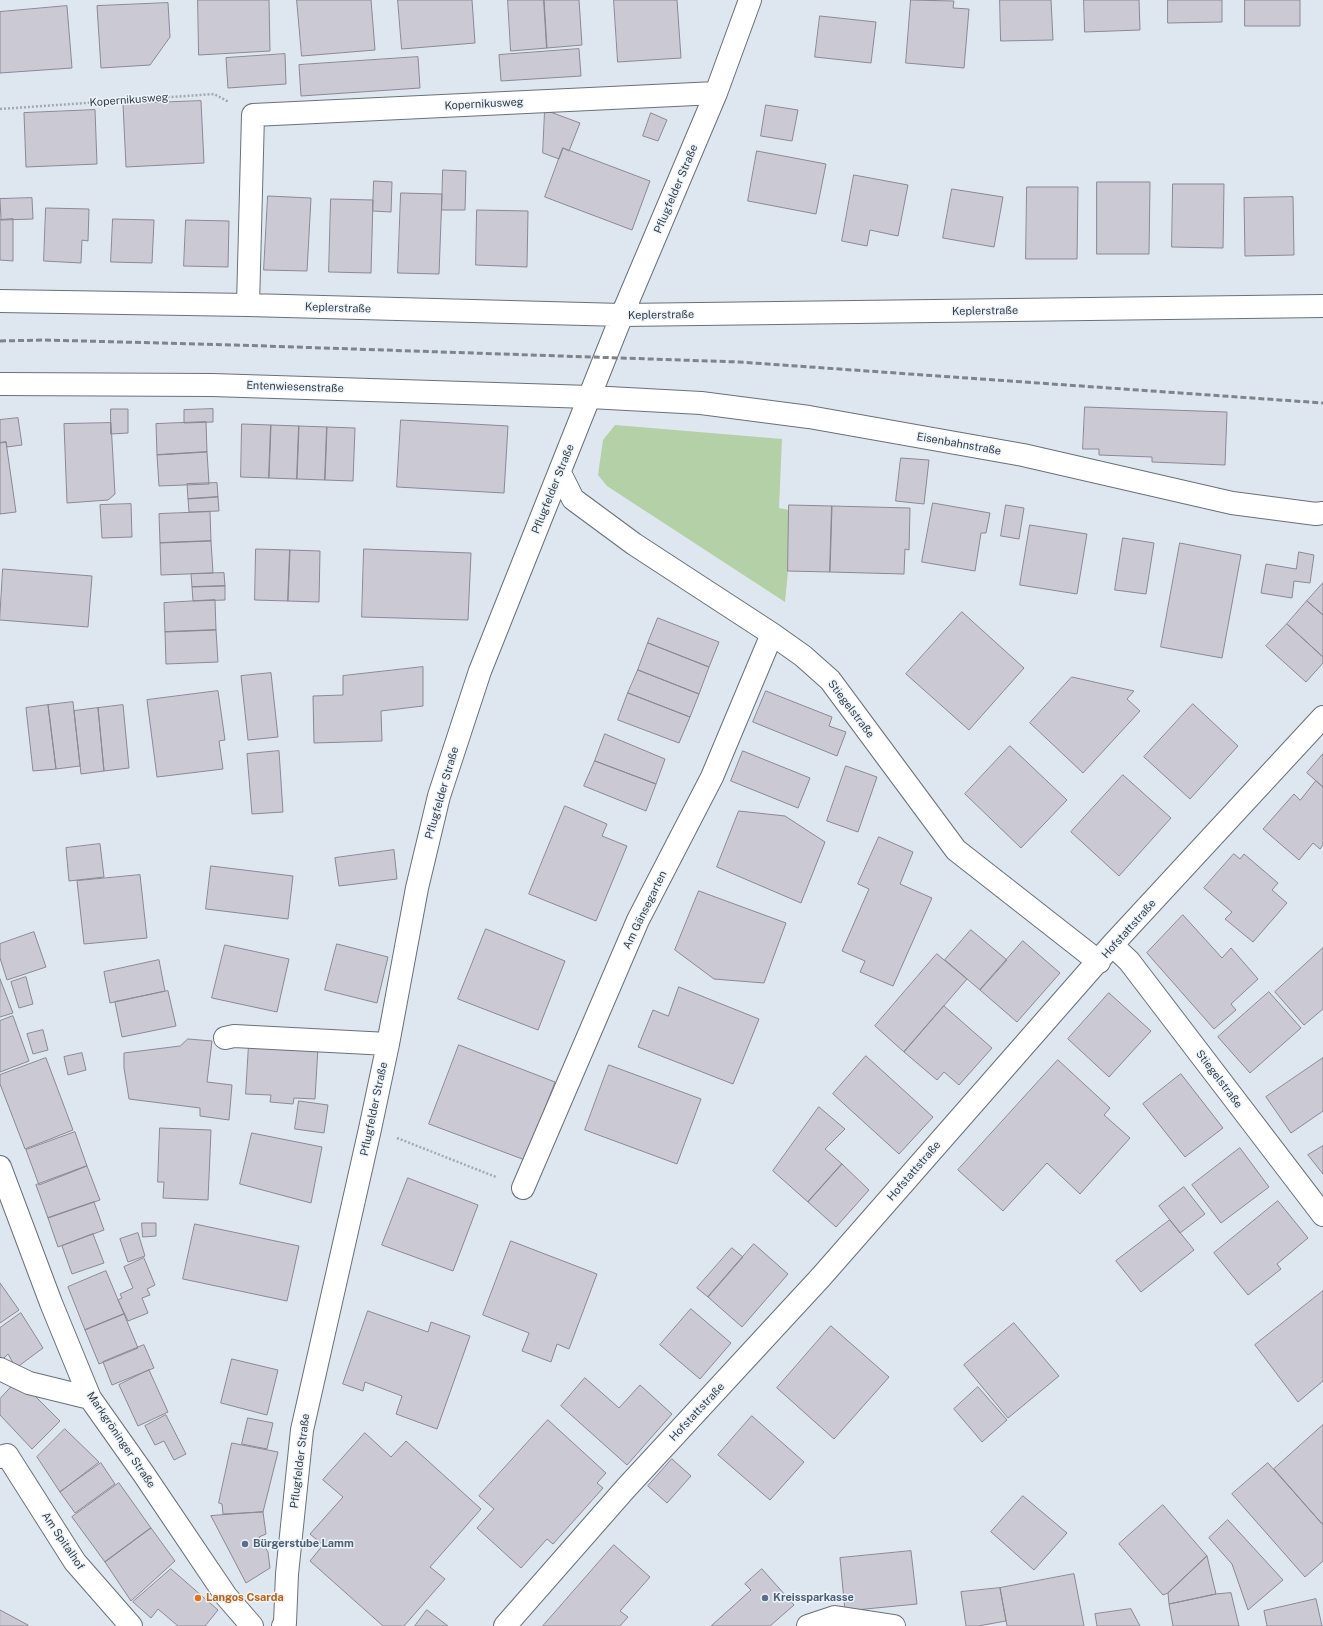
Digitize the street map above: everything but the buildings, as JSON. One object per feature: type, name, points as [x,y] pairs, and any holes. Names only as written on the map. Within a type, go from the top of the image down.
[{"type":"street","name":"Pflugfelder Straße","points":[[283,1626],[285,1623],[287,1574],[302,1430],[370,1129],[388,1044],[417,888],[439,796],[480,671],[622,315],[716,93],[750,0]]},
{"type":"street","name":"Kopernikusweg","points":[[253,115],[716,93]]},
{"type":"street","points":[[248,305],[253,115]]},
{"type":"street","name":"Keplerstraße","points":[[0,301],[248,305],[622,315],[1323,306]]},
{"type":"street","name":"Entenwiesenstraße","points":[[0,384],[212,385],[590,397]]},
{"type":"street","name":"Eisenbahnstraße","points":[[590,397],[701,403],[809,417],[1023,455],[1232,503],[1316,514],[1323,513]]},
{"type":"street","name":"Stiegelstraße","points":[[560,473],[572,499],[634,544],[772,634],[803,656],[830,680],[956,850],[1105,954],[1129,962],[1323,1215]]},
{"type":"street","name":"Am Gänsegarten","points":[[523,1188],[638,920],[712,777],[772,634]]},
{"type":"street","name":"Hofstattstraße","points":[[505,1626],[626,1488],[821,1277],[1105,954],[1323,717]]},
{"type":"street","points":[[225,1038],[234,1036],[388,1044]]},
{"type":"street","name":"Markgröninger Straße","points":[[0,1167],[8,1213],[51,1303],[90,1398],[143,1473],[226,1596],[252,1626]]},
{"type":"street","points":[[0,1369],[29,1382],[90,1398]]},
{"type":"street","name":"Am Spitalhof","points":[[0,1457],[7,1455],[75,1562],[131,1626]]},
{"type":"street","points":[[808,1626],[835,1617],[894,1626]]},
{"type":"path","name":"Kopernikusweg","points":[[0,109],[214,94],[253,115]]},
{"type":"path","points":[[370,1129],[523,1188]]},
{"type":"green space","points":[[615,425],[782,439],[779,508],[789,510],[788,571],[785,602],[607,486],[598,475],[603,440]]},
{"type":"railway","points":[[0,341],[45,340],[235,345],[739,362],[1323,403]]},
{"type":"place","name":"Bürgerstube Lamm","points":[[245,1544]]},
{"type":"place","name":"Langos Csarda","points":[[198,1598]]},
{"type":"place","name":"Kreissparkasse","points":[[765,1598]]}]
